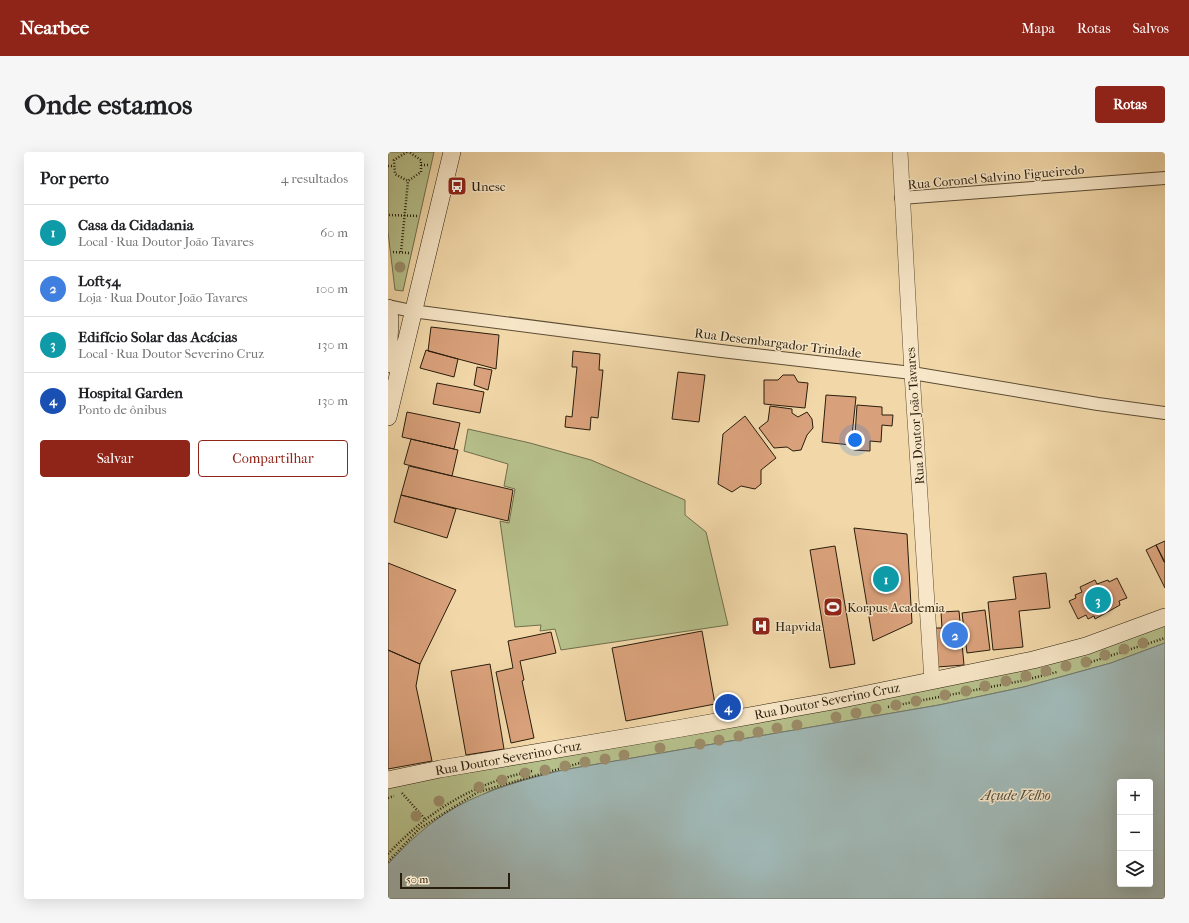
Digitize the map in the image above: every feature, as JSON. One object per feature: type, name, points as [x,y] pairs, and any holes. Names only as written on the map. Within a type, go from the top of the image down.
[{"type":"main road","points":[[388,417],[412,311],[452,152]]},
{"type":"main road","points":[[388,307],[390,319],[388,364]]},
{"type":"main road","name":"Rua Doutor Severino Cruz","points":[[391,779],[682,728],[932,681],[1033,660],[1086,646],[1165,617]]},
{"type":"street","name":"Rua Doutor João Tavares","points":[[900,152],[901,198],[932,681]]},
{"type":"street","name":"Rua Coronel Salvino Figueiredo","points":[[901,198],[1165,178]]},
{"type":"street","name":"Rua Desembargador Trindade","points":[[388,307],[721,351],[912,373],[1165,413]]},
{"type":"path","points":[[402,252],[408,181],[421,172],[421,160],[408,152],[394,160],[394,166],[395,174],[408,181]]},
{"type":"path","points":[[421,165],[429,165]]},
{"type":"path","points":[[388,166],[394,166]]},
{"type":"path","points":[[389,215],[418,216]]},
{"type":"path","points":[[393,252],[410,253]]},
{"type":"path","points":[[1085,664],[1165,638]]},
{"type":"path","points":[[886,708],[1021,681],[1064,670]]},
{"type":"path","points":[[547,768],[582,761]]},
{"type":"path","points":[[388,854],[425,820],[454,799],[516,774],[539,769]]},
{"type":"path","points":[[391,779],[425,820]]},
{"type":"green space","points":[[388,152],[434,152],[403,291],[395,290],[388,232]]},
{"type":"green space","points":[[468,429],[530,443],[591,460],[685,500],[685,515],[706,532],[728,625],[561,650],[555,629],[540,631],[541,625],[515,627],[500,521],[509,523],[515,489],[504,486],[508,464],[464,451]]},
{"type":"green space","points":[[1165,619],[1165,643],[1111,663],[1024,687],[939,705],[563,770],[525,779],[489,791],[388,864],[388,786],[726,728]]},
{"type":"water","name":"Açude Velho","points":[[1165,643],[1165,899],[388,899],[388,864],[403,848],[429,825],[447,812],[481,795],[508,785],[563,770],[939,705],[1024,687],[1111,663]]},
{"type":"building","points":[[431,327],[499,335],[496,369],[428,351]]},
{"type":"building","points":[[426,350],[458,359],[454,377],[420,368]]},
{"type":"building","points":[[573,351],[600,354],[599,370],[603,370],[598,418],[591,417],[590,430],[565,427],[566,416],[572,417],[577,367],[572,367]]},
{"type":"building","points":[[477,367],[492,370],[488,390],[474,385]]},
{"type":"building","points":[[678,372],[705,375],[699,422],[672,419]]},
{"type":"building","points":[[783,375],[794,375],[798,382],[808,383],[805,408],[764,404],[764,380],[778,380]]},
{"type":"building","points":[[437,383],[484,392],[480,413],[433,404]]},
{"type":"building","points":[[826,395],[856,397],[851,445],[822,442]]},
{"type":"building","points":[[857,405],[882,407],[882,415],[893,415],[892,426],[882,425],[881,442],[870,441],[870,451],[854,450]]},
{"type":"building","points":[[770,406],[792,409],[792,413],[798,417],[807,412],[812,419],[813,428],[807,435],[801,450],[793,451],[787,447],[774,448],[759,428],[768,421]]},
{"type":"building","points":[[407,412],[460,423],[454,449],[402,437]]},
{"type":"building","points":[[745,416],[776,458],[761,470],[761,484],[755,489],[741,486],[732,492],[718,484],[723,434]]},
{"type":"building","points":[[411,439],[458,450],[452,476],[404,464]]},
{"type":"building","points":[[409,466],[513,490],[508,521],[401,495]]},
{"type":"building","points":[[401,495],[456,509],[447,538],[394,522]]},
{"type":"building","points":[[854,528],[907,534],[912,623],[873,641]]},
{"type":"building","points":[[1165,541],[1165,562],[1164,562],[1156,545]]},
{"type":"building","points":[[1156,545],[1165,562],[1165,588],[1146,550]]},
{"type":"building","name":"Korpus Academia","points":[[835,546],[855,664],[830,668],[810,550]]},
{"type":"building","points":[[388,563],[456,590],[420,664],[388,650]]},
{"type":"building","points":[[1046,573],[1050,608],[1019,611],[1023,647],[993,650],[988,602],[1016,599],[1013,577]]},
{"type":"building","points":[[1117,578],[1127,598],[1119,601],[1120,605],[1095,619],[1094,616],[1088,619],[1086,615],[1078,619],[1069,601],[1076,598],[1075,595],[1082,592],[1080,587],[1095,580],[1097,584],[1108,580],[1109,582]]},
{"type":"building","points":[[985,610],[990,650],[967,653],[962,613]]},
{"type":"building","points":[[959,611],[964,665],[937,667],[933,628],[942,628],[941,612]]},
{"type":"building","points":[[702,631],[715,704],[626,721],[612,648]]},
{"type":"building","points":[[551,632],[556,653],[520,661],[524,680],[522,681],[534,738],[511,743],[496,672],[513,668],[508,641]]},
{"type":"building","points":[[388,650],[420,664],[416,686],[432,761],[388,769]]},
{"type":"building","points":[[490,664],[504,749],[466,755],[451,671]]},
{"type":"place","name":"Unesc","points":[[457,186]]},
{"type":"place","name":"Casa da Cidadania","points":[[886,579]]},
{"type":"place","name":"Edifício Solar das Acácias","points":[[1098,600]]},
{"type":"place","name":"Korpus Academia","points":[[833,607]]},
{"type":"place","name":"Hapvida","points":[[761,626]]},
{"type":"place","name":"Loft54","points":[[955,635]]},
{"type":"place","name":"Hospital Garden","points":[[728,707]]}]
